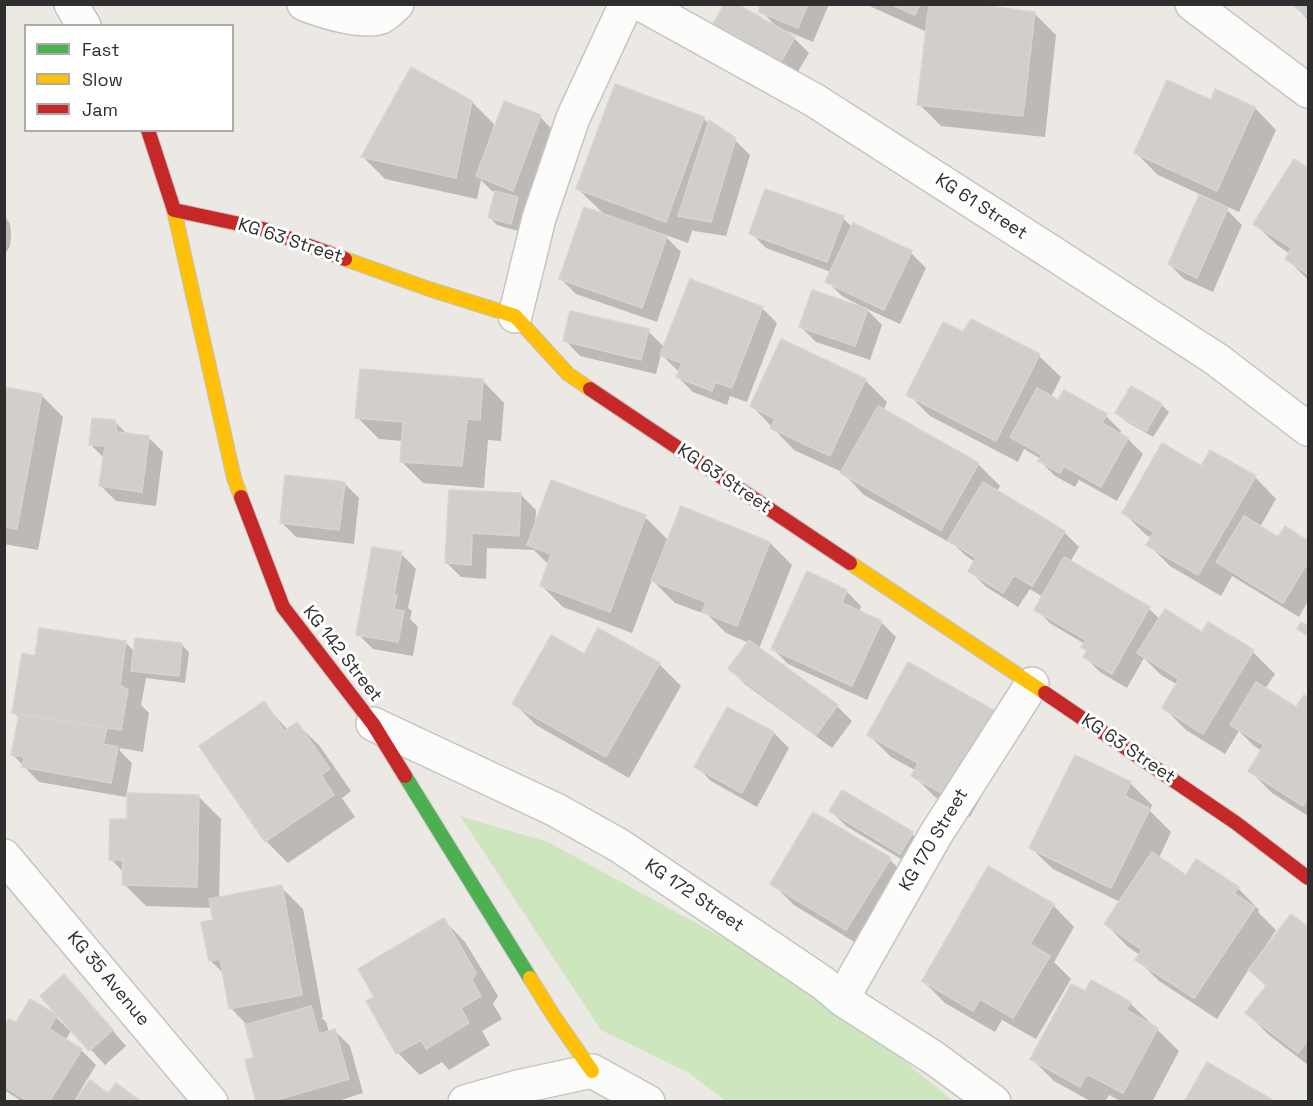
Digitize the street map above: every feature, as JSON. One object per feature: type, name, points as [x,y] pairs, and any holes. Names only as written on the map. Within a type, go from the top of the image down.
[{"type":"street","points":[[71,4],[83,24]]},
{"type":"street","points":[[304,4],[360,19],[381,17],[397,4]]},
{"type":"street","points":[[515,316],[539,218],[573,118],[626,4]]},
{"type":"street","name":"KG 61 Street","points":[[641,4],[824,106],[1216,359],[1308,429]]},
{"type":"street","points":[[1192,4],[1308,91]]},
{"type":"street","points":[[149,132],[174,210]]},
{"type":"street","name":"KG 63 Street","points":[[174,210],[263,229],[429,289],[515,316],[568,374],[1032,684],[1236,823],[1308,878]]},
{"type":"street","name":"KG 142 Street","points":[[174,210],[234,478],[283,607],[374,724],[553,1015],[592,1071]]},
{"type":"street","name":"KG 170 Street","points":[[842,999],[936,834],[1032,684]]},
{"type":"street","name":"KG 172 Street","points":[[374,724],[556,810],[620,846],[994,1101]]},
{"type":"street","name":"KG 35 Avenue","points":[[4,856],[211,1101]]},
{"type":"street","points":[[465,1101],[592,1071],[648,1101]]},
{"type":"green space","points":[[460,816],[548,842],[817,989],[953,1101],[726,1101],[689,1073],[601,1030]]},
{"type":"building","points":[[724,4],[737,4],[795,37],[781,62],[713,24]]},
{"type":"building","points":[[760,4],[808,4],[798,28],[759,12]]},
{"type":"building","points":[[890,4],[920,4],[915,15]]},
{"type":"building","points":[[929,4],[971,4],[1035,12],[1023,116],[917,105]]},
{"type":"building","points":[[1291,4],[1308,4],[1308,17]]},
{"type":"building","points":[[411,67],[472,101],[456,178],[361,157]]},
{"type":"building","points":[[1167,80],[1211,100],[1215,89],[1255,107],[1217,191],[1134,153]]},
{"type":"building","points":[[615,84],[704,117],[666,222],[576,189]]},
{"type":"building","points":[[504,101],[541,115],[513,191],[476,176]]},
{"type":"building","points":[[709,120],[736,138],[711,222],[678,216]]},
{"type":"building","points":[[1294,159],[1308,168],[1308,274],[1285,259],[1292,248],[1253,224]]},
{"type":"building","points":[[765,189],[844,216],[827,262],[749,234]]},
{"type":"building","points":[[495,191],[518,197],[511,224],[488,218]]},
{"type":"building","points":[[1199,195],[1228,208],[1197,278],[1168,264]]},
{"type":"building","points":[[584,207],[667,236],[642,308],[559,279]]},
{"type":"building","points":[[853,223],[912,251],[884,310],[825,282]]},
{"type":"building","points":[[690,279],[763,307],[732,388],[715,382],[712,391],[676,377],[682,363],[660,355]]},
{"type":"building","points":[[812,290],[868,309],[855,346],[799,327]]},
{"type":"building","points":[[570,311],[649,329],[641,360],[563,341]]},
{"type":"building","points":[[971,319],[1040,354],[996,441],[906,395],[943,322],[963,332]]},
{"type":"building","points":[[781,339],[866,379],[830,456],[770,428],[775,419],[750,406]]},
{"type":"building","points":[[360,369],[483,379],[480,420],[467,419],[462,466],[400,462],[403,422],[355,418]]},
{"type":"building","points":[[1131,386],[1162,404],[1146,431],[1115,413]]},
{"type":"building","points":[[4,387],[42,394],[17,529],[4,527]]},
{"type":"building","points":[[1037,388],[1058,400],[1064,390],[1107,414],[1102,423],[1128,438],[1101,487],[1064,466],[1060,473],[1038,461],[1042,455],[1010,437]]},
{"type":"building","points":[[878,406],[979,463],[941,530],[840,473]]},
{"type":"building","points":[[92,418],[115,420],[117,432],[149,436],[142,492],[99,486],[105,446],[89,445]]},
{"type":"building","points":[[1162,443],[1201,466],[1210,450],[1256,476],[1198,575],[1146,545],[1154,532],[1122,513]]},
{"type":"building","points":[[285,475],[345,482],[339,530],[280,523]]},
{"type":"building","points":[[551,480],[646,515],[610,612],[540,586],[551,554],[527,545]]},
{"type":"building","points":[[983,482],[1065,531],[1032,586],[1014,575],[1003,593],[968,571],[976,558],[948,540]]},
{"type":"building","points":[[449,490],[521,493],[519,536],[472,533],[471,565],[445,563]]},
{"type":"building","points":[[681,506],[770,542],[737,626],[702,612],[706,602],[651,581]]},
{"type":"building","points":[[1244,516],[1278,537],[1285,526],[1308,541],[1308,562],[1283,603],[1216,562]]},
{"type":"building","points":[[372,547],[402,552],[394,594],[397,595],[394,609],[404,611],[398,642],[356,635]]},
{"type":"building","points":[[1064,557],[1150,607],[1112,674],[1083,657],[1087,650],[1081,647],[1086,640],[1034,610]]},
{"type":"building","points":[[807,571],[847,590],[842,603],[882,621],[852,686],[771,649]]},
{"type":"building","points":[[1165,609],[1202,632],[1208,622],[1254,650],[1203,734],[1162,708],[1179,679],[1137,653]]},
{"type":"building","points":[[1301,622],[1308,626],[1308,636],[1297,629]]},
{"type":"building","points":[[39,628],[126,641],[120,685],[128,690],[121,730],[12,713],[22,653],[35,656]]},
{"type":"building","points":[[598,628],[660,663],[606,757],[512,704],[551,635],[584,654]]},
{"type":"building","points":[[135,638],[182,643],[179,676],[131,671]]},
{"type":"building","points":[[749,640],[838,705],[816,735],[728,669]]},
{"type":"building","points":[[908,662],[995,711],[947,796],[911,776],[918,763],[867,735]]},
{"type":"building","points":[[1256,682],[1296,707],[1304,695],[1308,698],[1308,797],[1303,806],[1248,771],[1264,745],[1230,725]]},
{"type":"building","points":[[264,701],[284,731],[297,722],[330,769],[321,775],[334,795],[265,842],[199,746]]},
{"type":"building","points":[[727,707],[774,732],[742,793],[694,767]]},
{"type":"building","points":[[19,714],[107,728],[103,744],[118,747],[111,783],[22,767],[24,757],[11,755]]},
{"type":"building","points":[[1075,755],[1131,782],[1125,796],[1150,809],[1111,888],[1029,848]]},
{"type":"building","points":[[842,790],[913,832],[900,854],[829,811]]},
{"type":"building","points":[[127,793],[199,795],[197,887],[122,885],[123,860],[109,860],[110,819],[127,819]]},
{"type":"building","points":[[813,812],[891,858],[846,930],[770,884]]},
{"type":"building","points":[[1152,852],[1186,875],[1196,859],[1239,887],[1234,893],[1255,907],[1194,998],[1135,960],[1142,950],[1104,924]]},
{"type":"building","points":[[988,866],[1054,904],[1030,944],[1050,956],[1013,1018],[980,999],[973,1011],[922,981]]},
{"type":"building","points":[[282,885],[302,995],[229,1009],[220,959],[209,961],[201,922],[213,920],[209,899]]},
{"type":"building","points":[[1291,914],[1308,927],[1308,1040],[1298,1053],[1245,1013],[1267,985],[1248,970]]},
{"type":"building","points":[[444,918],[476,973],[472,981],[481,996],[461,1008],[469,1023],[426,1049],[421,1040],[396,1054],[366,1001],[374,997],[358,969]]},
{"type":"building","points":[[64,974],[113,1030],[89,1051],[40,996]]},
{"type":"building","points":[[1091,980],[1131,1002],[1126,1010],[1158,1028],[1123,1093],[1087,1074],[1080,1087],[1030,1059],[1071,984],[1085,991]]},
{"type":"building","points":[[30,999],[57,1015],[49,1029],[82,1049],[49,1102],[29,1102],[4,1086],[4,1025],[9,1019],[16,1022]]},
{"type":"building","points":[[311,1006],[319,1034],[335,1029],[349,1079],[270,1102],[256,1102],[245,1060],[254,1057],[245,1025]]},
{"type":"building","points":[[1207,1062],[1276,1102],[1184,1102]]},
{"type":"building","points":[[90,1080],[108,1093],[116,1083],[139,1100],[137,1102],[74,1102]]},
{"type":"traffic: fast","points":[[405,776],[530,978]]},
{"type":"traffic: slow","points":[[174,210],[234,478],[241,497]]},
{"type":"traffic: slow","points":[[345,259],[515,316],[568,374],[590,389]]},
{"type":"traffic: slow","points":[[850,563],[1045,693]]},
{"type":"traffic: slow","points":[[530,978],[592,1071]]},
{"type":"traffic: jam","points":[[149,132],[174,210],[263,229],[345,259]]},
{"type":"traffic: jam","points":[[590,389],[850,563]]},
{"type":"traffic: jam","points":[[241,497],[283,607],[373,724],[405,776]]},
{"type":"traffic: jam","points":[[1045,693],[1236,823],[1308,878]]}]
